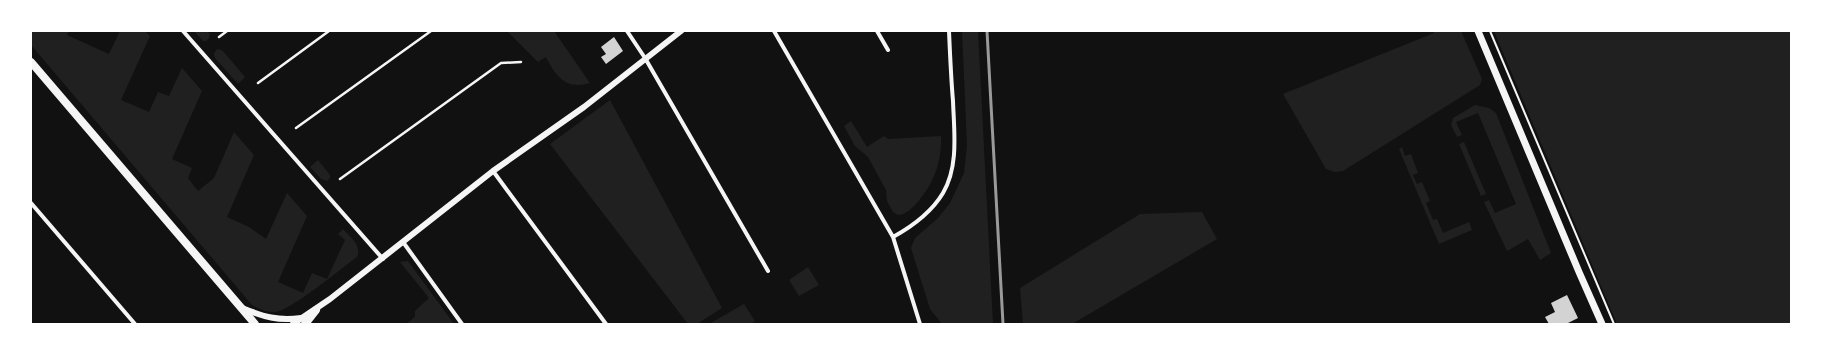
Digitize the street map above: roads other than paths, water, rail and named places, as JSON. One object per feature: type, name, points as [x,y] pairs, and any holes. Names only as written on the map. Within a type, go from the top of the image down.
[{"type":"main road","points":[[1478,31],[1602,324]]},
{"type":"main road","points":[[31,62],[255,324]]},
{"type":"main road","points":[[304,321],[316,310]]},
{"type":"street","points":[[184,31],[383,259]]},
{"type":"street","points":[[627,31],[645,58],[768,271]]},
{"type":"street","points":[[316,310],[383,259],[493,171],[584,107],[681,31]]},
{"type":"street","points":[[774,31],[893,237],[920,324]]},
{"type":"street","points":[[877,31],[888,50]]},
{"type":"street","points":[[893,237],[913,225],[930,210],[943,193],[950,175],[954,154],[949,31]]},
{"type":"street","points":[[493,171],[606,324]]},
{"type":"street","points":[[31,203],[134,324]]},
{"type":"street","points":[[403,242],[462,324]]},
{"type":"street","points":[[241,308],[271,319],[304,321]]},
{"type":"street","points":[[293,324],[304,321]]},
{"type":"lane","points":[[219,37],[227,31]]},
{"type":"lane","points":[[258,83],[329,31]]},
{"type":"lane","points":[[296,128],[431,31]]},
{"type":"lane","points":[[340,179],[501,63],[521,62]]},
{"type":"railway","points":[[987,31],[1003,324]]}]
